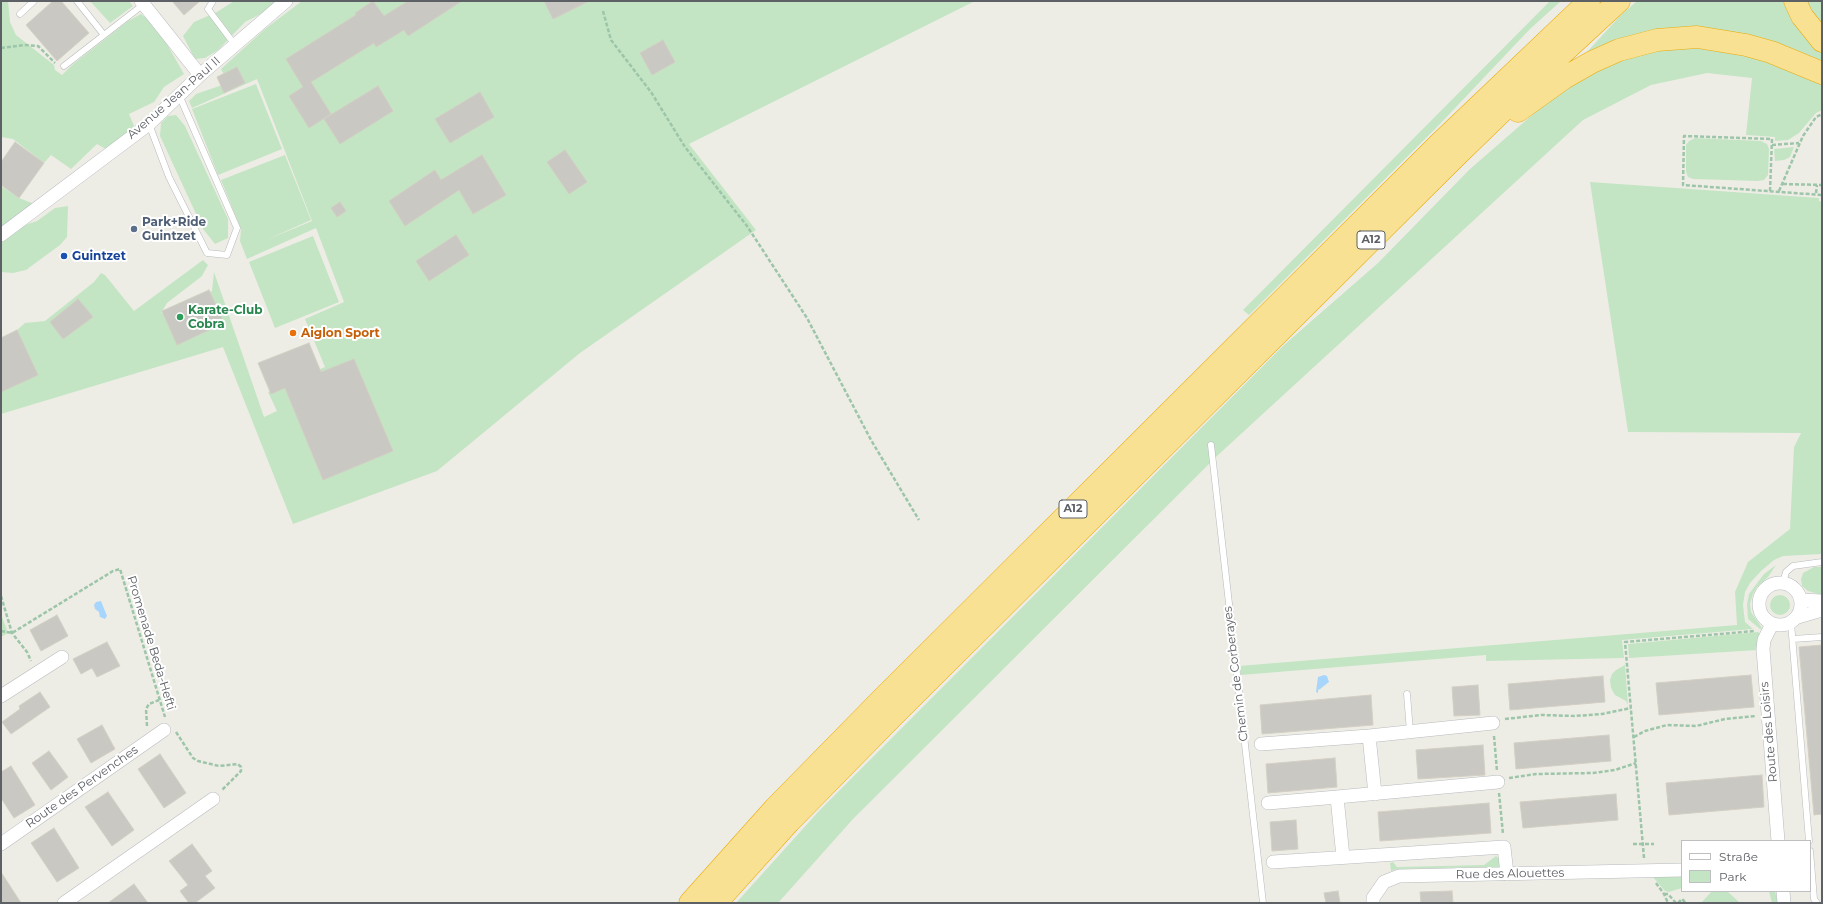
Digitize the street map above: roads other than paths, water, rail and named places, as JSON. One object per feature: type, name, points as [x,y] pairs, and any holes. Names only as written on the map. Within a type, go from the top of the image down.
[{"type":"highway","name":"A12","points":[[690,903],[775,808],[880,701],[1444,140],[1589,1]]},
{"type":"highway","name":"A12","points":[[716,903],[764,849],[851,758],[1454,158],[1554,61],[1619,1]]},
{"type":"highway","points":[[1795,1],[1802,16],[1822,41]]},
{"type":"highway","points":[[1454,158],[1564,78],[1606,55],[1643,43],[1684,37],[1723,40],[1771,52],[1822,73]]},
{"type":"street","name":"Avenue Jean-Paul II","points":[[1,235],[149,124],[200,75],[286,1]]},
{"type":"street","points":[[143,3],[200,75]]},
{"type":"street","points":[[1794,620],[1801,609],[1801,600],[1795,589],[1783,583],[1776,583],[1764,590],[1758,602],[1762,616],[1770,629],[1822,610]]},
{"type":"street","points":[[1801,600],[1822,601]]},
{"type":"street","name":"Route des Loisirs","points":[[1770,629],[1763,649],[1778,840]]},
{"type":"street","points":[[1,696],[62,657]]},
{"type":"street","points":[[1261,744],[1369,736],[1493,723]]},
{"type":"street","name":"Route des Pervenches","points":[[1,844],[168,727]]},
{"type":"street","points":[[1369,736],[1375,794]]},
{"type":"street","points":[[1268,803],[1337,798],[1498,782]]},
{"type":"street","points":[[1337,798],[1343,858]]},
{"type":"street","points":[[64,903],[213,799]]},
{"type":"street","points":[[1272,862],[1504,847],[1507,874]]},
{"type":"street","name":"Rue des Alouettes","points":[[1373,903],[1373,898],[1384,882],[1399,876],[1681,870]]},
{"type":"street","points":[[1783,892],[1784,903]]},
{"type":"lane","points":[[20,14],[34,1]]},
{"type":"lane","points":[[77,1],[104,35]]},
{"type":"lane","points":[[213,1],[208,9],[235,45]]},
{"type":"lane","points":[[64,66],[143,3]]},
{"type":"lane","points":[[149,124],[170,177],[207,253],[227,255],[237,228],[179,95]]},
{"type":"lane","name":"Chemin de Corberayes","points":[[1210,445],[1263,903]]},
{"type":"lane","points":[[1783,583],[1786,572],[1793,566],[1822,562]]},
{"type":"lane","points":[[1794,620],[1793,639],[1809,840]]},
{"type":"lane","points":[[1793,639],[1822,637]]},
{"type":"lane","points":[[1407,694],[1410,732]]},
{"type":"lane","points":[[1811,863],[1814,899],[1817,903]]},
{"type":"water","points":[[101,601],[107,616],[105,619],[100,617],[99,612],[95,609],[94,605],[96,602]]},
{"type":"water","points":[[1324,675],[1327,676],[1329,682],[1318,690],[1318,693],[1316,692],[1318,677]]},
{"type":"place","name":"Park+Ride Guintzet","points":[[134,229]]},
{"type":"place","name":"Guintzet","points":[[64,256]]},
{"type":"place","name":"Karate-Club Cobra","points":[[180,317]]},
{"type":"place","name":"Aiglon Sport","points":[[293,333]]}]
